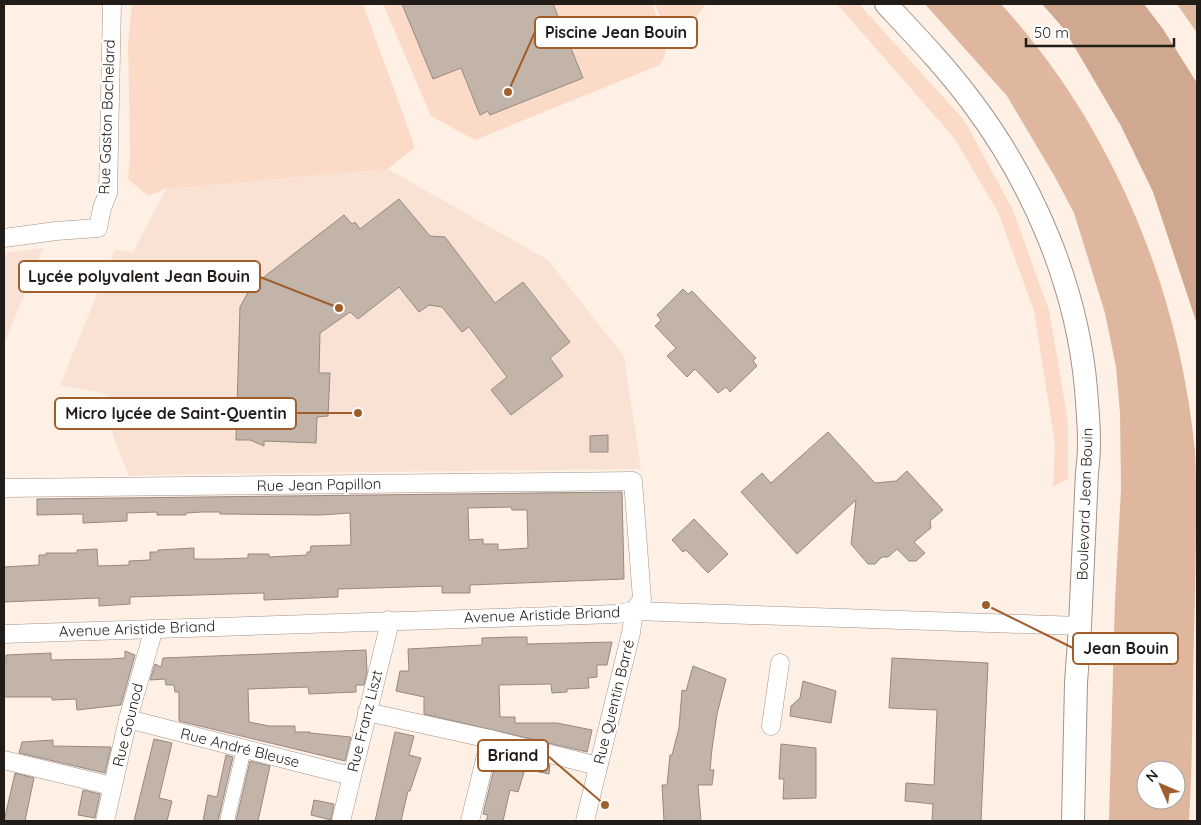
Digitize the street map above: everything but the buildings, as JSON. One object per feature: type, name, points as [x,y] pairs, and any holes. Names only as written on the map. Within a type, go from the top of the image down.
[{"type":"street","name":"Rue Gaston Bachelard","points":[[4,238],[98,228],[102,208],[108,193],[112,4]]},
{"type":"street","name":"Boulevard Jean Bouin","points":[[886,4],[952,77],[992,130],[1030,197],[1050,241],[1071,304],[1084,359],[1090,454],[1085,503],[1076,683],[1073,821]]},
{"type":"street","name":"Rue Jean Papillon","points":[[4,488],[634,481]]},
{"type":"street","name":"Rue Quentin Barré","points":[[585,821],[631,633],[634,611],[642,600],[634,481]]},
{"type":"street","name":"Avenue Aristide Briand","points":[[4,634],[606,614],[634,611],[1080,626]]},
{"type":"street","name":"Rue Franz Liszt","points":[[341,821],[388,630],[388,620]]},
{"type":"street","name":"Rue Gounod","points":[[105,821],[128,719],[151,639],[152,629]]},
{"type":"street","points":[[771,726],[780,663]]},
{"type":"street","points":[[367,712],[490,739],[598,766]]},
{"type":"street","name":"Rue André Bleuse","points":[[128,719],[351,776]]},
{"type":"street","points":[[470,821],[490,739]]},
{"type":"street","points":[[227,821],[244,749]]},
{"type":"street","points":[[5,764],[112,786]]},
{"type":"shaded area","points":[[132,4],[363,4],[415,147],[388,169],[166,189],[148,196],[128,179],[130,155],[128,43]]},
{"type":"shaded area","points":[[383,4],[652,4],[664,34],[666,50],[660,65],[475,140],[431,116]]},
{"type":"shaded area","points":[[655,4],[706,4],[674,50]]},
{"type":"shaded area","points":[[837,4],[859,4],[964,120],[1012,208],[1049,310],[1068,421],[1068,479],[1053,487],[1055,444],[1034,311],[998,212],[954,138]]},
{"type":"shaded area","points":[[925,4],[1001,4],[1041,52],[1076,102],[1107,156],[1134,212],[1156,270],[1174,329],[1187,390],[1195,451],[1196,555],[1189,821],[1109,821],[1115,601],[1121,489],[1120,413],[1116,367],[1105,313],[1074,213],[1007,96]]},
{"type":"shaded area","points":[[1042,4],[1144,4],[1163,29],[1197,83],[1197,324],[1153,192],[1121,126],[1064,29]]},
{"type":"shaded area","points":[[1177,4],[1197,4],[1197,33]]},
{"type":"shaded area","points":[[388,169],[548,260],[624,356],[641,469],[129,476],[113,436],[107,394],[60,385],[115,250],[133,252],[166,189]]},
{"type":"shaded area","points":[[43,248],[4,344],[4,253]]},
{"type":"place","name":"Piscine Jean Bouin","points":[[508,92]]},
{"type":"place","name":"Lycée polyvalent Jean Bouin","points":[[339,308]]},
{"type":"place","name":"Micro lycée de Saint-Quentin","points":[[358,413]]},
{"type":"place","name":"Jean Bouin","points":[[986,605]]},
{"type":"place","name":"Briand","points":[[605,805]]}]
